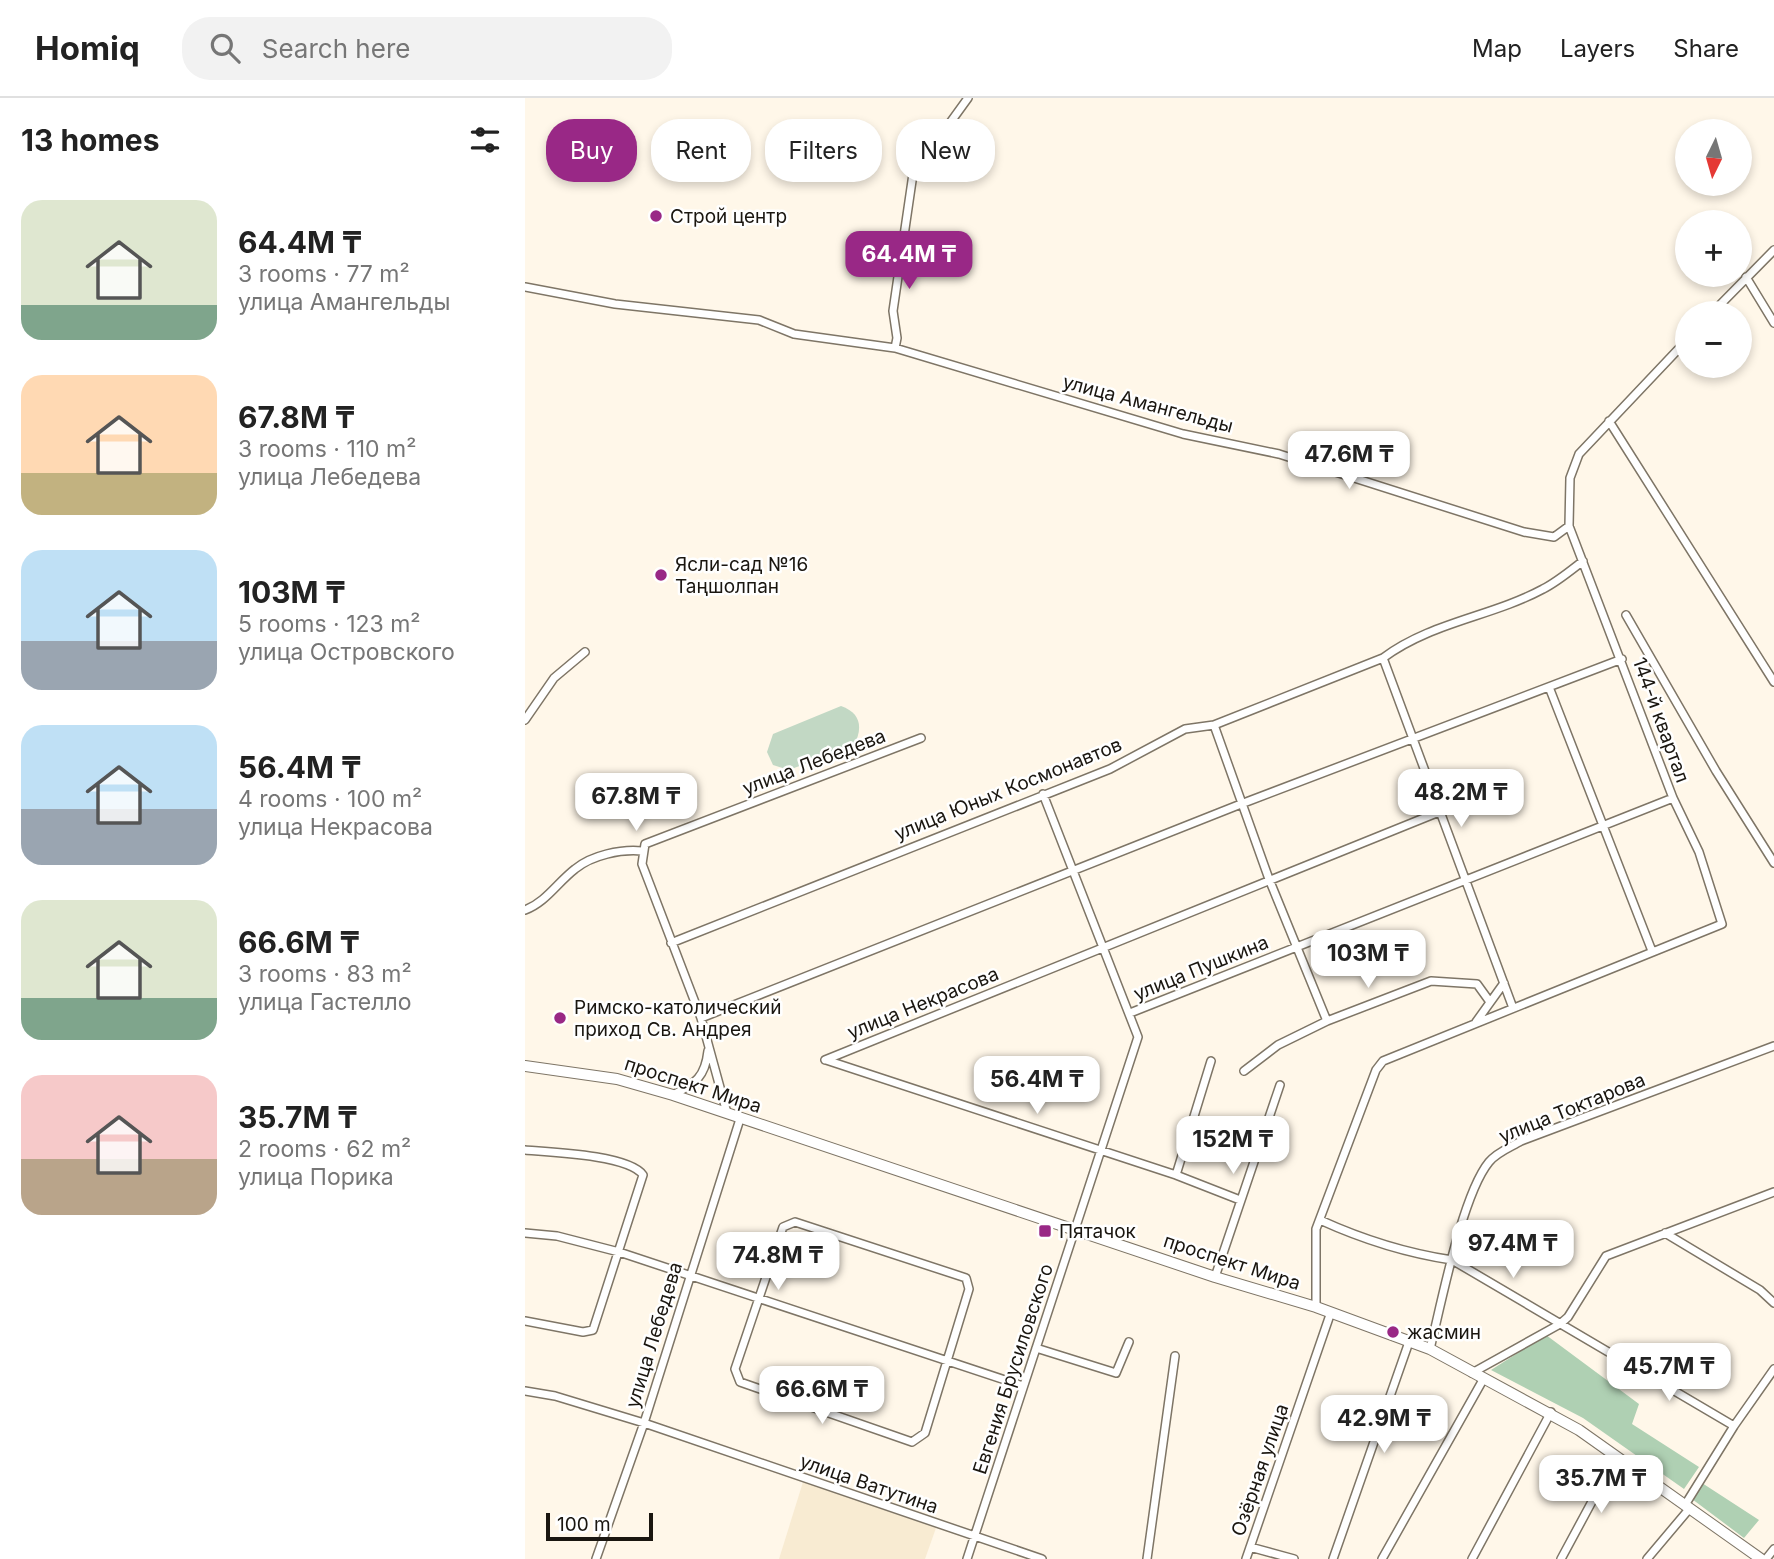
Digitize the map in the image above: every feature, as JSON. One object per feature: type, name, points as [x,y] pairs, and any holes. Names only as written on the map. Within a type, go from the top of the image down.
[{"type":"main road","name":"проспект Мира","points":[[525,1066],[617,1079],[673,1095],[1215,1277],[1317,1307],[1430,1349],[1551,1412],[1764,1559]]},
{"type":"street","points":[[895,348],[897,338],[893,312],[913,174],[968,98]]},
{"type":"street","points":[[1752,271],[1774,250]]},
{"type":"street","name":"улица Амангельды","points":[[525,287],[615,304],[759,320],[794,334],[895,348],[1184,434],[1279,454],[1532,534],[1554,537],[1569,526]]},
{"type":"street","points":[[1723,301],[1737,287]]},
{"type":"street","points":[[1752,287],[1774,323]]},
{"type":"street","points":[[1569,526],[1573,467],[1579,454],[1675,352]]},
{"type":"street","points":[[1609,421],[1774,682]]},
{"type":"street","name":"144-й квартал","points":[[1569,526],[1674,799],[1699,852],[1722,924],[1652,951]]},
{"type":"street","name":"улица Юных Космонавтов","points":[[671,943],[1109,768],[1185,729],[1214,725],[1384,658],[1403,643],[1542,590],[1583,561]]},
{"type":"street","points":[[1626,615],[1716,771],[1774,863]]},
{"type":"street","points":[[525,720],[554,678],[585,652]]},
{"type":"street","points":[[1384,658],[1411,739],[1513,1008]]},
{"type":"street","points":[[701,1018],[1241,804],[1622,659]]},
{"type":"street","points":[[1317,1307],[1316,1229],[1376,1070],[1383,1061],[1652,951],[1549,687]]},
{"type":"street","points":[[1214,725],[1269,879],[1327,1021]]},
{"type":"street","name":"улица Лебедева","points":[[642,851],[645,844],[921,738]]},
{"type":"street","name":"Евгения Брусиловского","points":[[967,1559],[1137,1037],[1043,793]]},
{"type":"street","name":"улица Пушкина","points":[[1130,1013],[1465,878],[1674,799]]},
{"type":"street","name":"улица Некрасова","points":[[1240,1200],[1176,1175],[825,1060],[1102,946],[1440,812]]},
{"type":"street","points":[[525,911],[538,905],[577,867],[622,849],[642,851],[642,864],[701,1018],[727,1113]]},
{"type":"street","points":[[1244,1071],[1278,1045],[1327,1021],[1440,979],[1477,984],[1490,1002]]},
{"type":"street","points":[[1475,1023],[1504,983]]},
{"type":"street","name":"улица Токтарова","points":[[1430,1349],[1452,1260],[1479,1181],[1490,1160],[1521,1141],[1774,1046]]},
{"type":"street","points":[[673,1095],[689,1086],[705,1069],[708,1047]]},
{"type":"street","points":[[1176,1175],[1210,1061]]},
{"type":"street","points":[[1215,1277],[1280,1085]]},
{"type":"street","name":"улица Лебедева","points":[[596,1559],[644,1423],[688,1275],[740,1119]]},
{"type":"street","points":[[525,1150],[575,1155],[638,1169],[643,1175],[593,1330],[583,1332],[525,1321]]},
{"type":"street","points":[[1472,1373],[1560,1324],[1568,1317],[1606,1256],[1774,1192]]},
{"type":"street","points":[[1320,1220],[1359,1238],[1405,1252],[1452,1260],[1734,1426]]},
{"type":"street","points":[[795,1222],[966,1278],[969,1289],[925,1433],[912,1442],[740,1382],[735,1369],[759,1300],[783,1227],[795,1222]]},
{"type":"street","points":[[525,1233],[557,1236],[619,1252],[1023,1386]]},
{"type":"street","points":[[1665,1233],[1760,1290],[1774,1303]]},
{"type":"street","name":"Озёрная улица","points":[[1246,1559],[1331,1312]]},
{"type":"street","points":[[1036,1348],[1116,1373],[1129,1342]]},
{"type":"street","points":[[1333,1559],[1409,1342]]},
{"type":"street","points":[[1147,1559],[1175,1356]]},
{"type":"street","points":[[1647,1559],[1688,1507],[1734,1426],[1774,1369]]},
{"type":"street","points":[[1383,1559],[1484,1378]]},
{"type":"street","name":"улица Ватутина","points":[[525,1391],[555,1396],[644,1423],[1042,1559]]},
{"type":"street","points":[[1472,1559],[1551,1412]]},
{"type":"street","points":[[1561,1559],[1616,1457]]},
{"type":"street","points":[[1250,1547],[1294,1559]]},
{"type":"street","points":[[1764,1559],[1774,1549]]},
{"type":"shaded area","points":[[803,1482],[936,1528],[925,1559],[779,1559]]},
{"type":"green space","points":[[841,706],[853,713],[858,722],[859,733],[854,745],[789,770],[773,765],[767,752],[773,734]]},
{"type":"green space","points":[[1546,1335],[1639,1404],[1632,1424],[1699,1467],[1684,1489],[1583,1418],[1491,1370]]},
{"type":"green space","points":[[1702,1483],[1759,1520],[1744,1538],[1692,1499]]},
{"type":"place","name":"Строй центр","points":[[656,216]]},
{"type":"place","name":"Ясли-сад №16 Таңшолпан","points":[[661,575]]},
{"type":"place","name":"Римско-католический приход Св. Андрея","points":[[560,1018]]},
{"type":"place","name":"Пятачок","points":[[1045,1231]]},
{"type":"place","name":"жасмин","points":[[1393,1332]]}]
